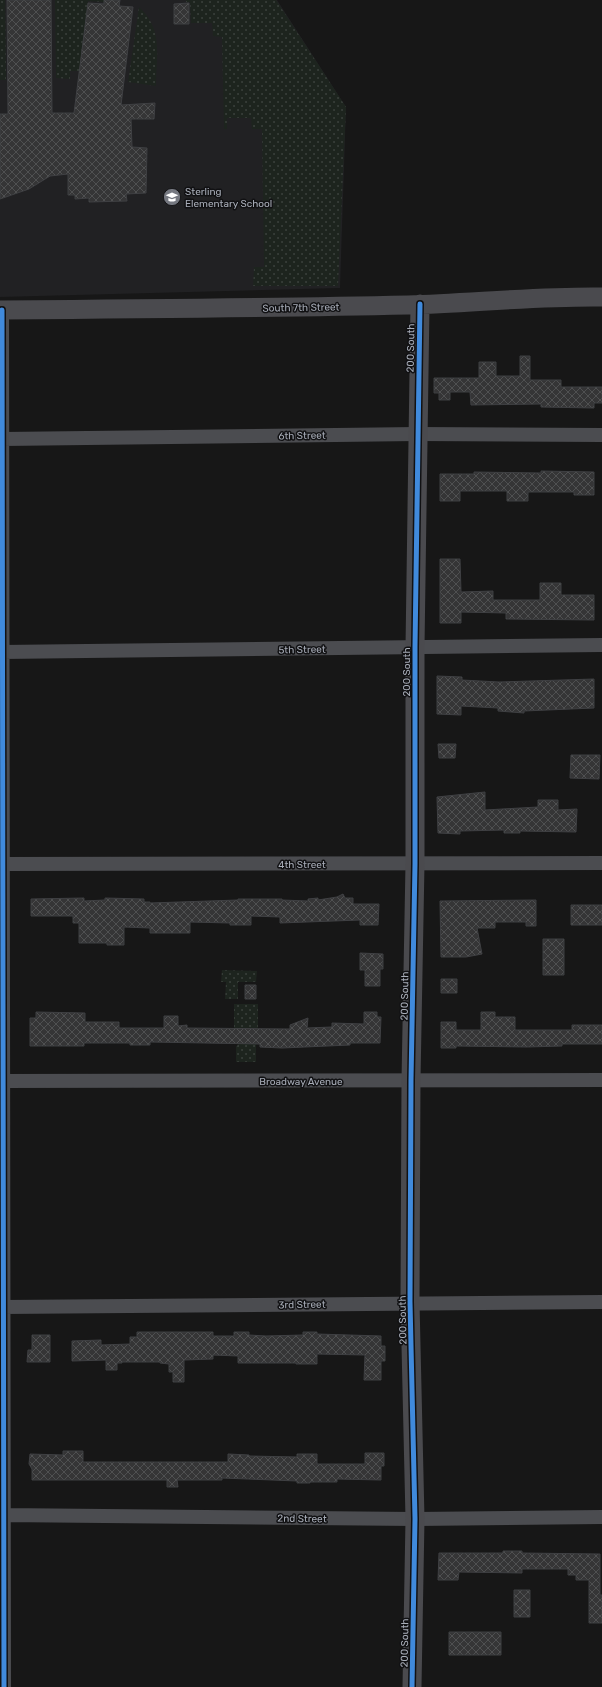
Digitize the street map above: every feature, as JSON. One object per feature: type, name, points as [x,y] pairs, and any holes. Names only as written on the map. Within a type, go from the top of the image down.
[{"type":"street","name":"South 7th Street","points":[[1,310],[221,307],[265,308],[602,297]]},
{"type":"street","name":"200 South","points":[[412,1687],[415,1519],[410,1302],[411,1080],[415,864],[415,647],[420,304]]},
{"type":"street","points":[[1,310],[3,439],[1,1081],[4,1687]]},
{"type":"street","name":"6th Street","points":[[3,439],[418,434],[602,435]]},
{"type":"street","name":"5th Street","points":[[2,652],[602,645]]},
{"type":"street","name":"4th Street","points":[[2,864],[602,863]]},
{"type":"street","name":"Broadway Avenue","points":[[1,1081],[602,1080]]},
{"type":"street","name":"3rd Street","points":[[3,1308],[410,1302],[602,1302]]},
{"type":"street","name":"2nd Street","points":[[3,1515],[415,1519],[602,1517]]},
{"type":"shaded area","name":"Sterling Elementary School","points":[[0,0],[277,0],[346,107],[340,288],[0,297]]},
{"type":"shaded area","points":[[0,0],[5,0],[6,80],[0,80]]},
{"type":"shaded area","points":[[55,0],[104,0],[104,2],[88,1],[79,71],[70,71],[70,79],[56,78]]},
{"type":"shaded area","points":[[186,0],[276,0],[346,107],[338,286],[253,286],[254,267],[264,267],[262,129],[252,129],[251,118],[227,118],[227,129],[224,129],[222,37],[213,36],[212,23],[191,23],[190,2],[186,2]]},
{"type":"shaded area","points":[[139,7],[147,16],[155,34],[157,44],[156,86],[128,82]]},
{"type":"shaded area","points":[[222,970],[257,971],[256,982],[238,982],[238,999],[225,999],[226,982],[221,982]]},
{"type":"shaded area","points":[[234,1004],[258,1004],[258,1028],[234,1028]]},
{"type":"shaded area","points":[[256,1042],[256,1062],[236,1062],[236,1046],[238,1044]]},
{"type":"building","points":[[7,0],[51,0],[52,113],[74,113],[88,3],[104,4],[104,0],[120,0],[119,6],[133,7],[121,105],[155,103],[154,119],[131,119],[132,147],[147,148],[146,193],[126,194],[127,201],[89,202],[89,198],[75,199],[75,195],[68,195],[68,174],[50,176],[29,189],[0,199],[0,114],[8,114]]},
{"type":"building","points":[[189,3],[189,24],[174,24],[174,4]]},
{"type":"building","points":[[520,356],[530,356],[530,380],[561,380],[561,387],[602,387],[602,403],[594,403],[594,408],[541,407],[541,404],[471,405],[470,392],[450,392],[450,400],[439,400],[439,393],[434,393],[434,378],[479,378],[479,362],[496,362],[496,376],[520,376]]},
{"type":"building","points":[[541,471],[594,472],[594,495],[574,495],[574,492],[528,492],[528,501],[507,501],[507,491],[460,491],[460,501],[440,501],[440,474],[474,474],[474,472],[541,473]]},
{"type":"building","points":[[440,559],[460,559],[461,592],[493,591],[493,600],[540,600],[540,583],[561,583],[561,595],[594,595],[594,620],[506,619],[506,613],[461,612],[461,623],[440,623]]},
{"type":"building","points":[[437,676],[462,677],[462,680],[499,682],[594,679],[594,708],[524,711],[524,713],[498,711],[498,708],[461,706],[461,715],[437,714]]},
{"type":"building","points":[[438,744],[456,744],[455,758],[439,758]]},
{"type":"building","points":[[571,755],[600,755],[599,779],[570,778]]},
{"type":"building","points":[[485,792],[485,810],[538,807],[538,800],[558,800],[558,810],[577,809],[576,832],[520,831],[520,833],[504,833],[504,830],[460,831],[460,834],[438,833],[437,797]]},
{"type":"building","points":[[343,894],[345,898],[353,898],[353,904],[379,904],[378,925],[360,925],[360,920],[280,923],[280,917],[251,916],[251,925],[190,922],[190,933],[150,933],[150,928],[124,927],[124,945],[107,945],[107,943],[79,943],[79,923],[73,923],[73,916],[31,916],[31,899],[84,898],[84,901],[105,900],[105,898],[144,899],[144,902],[150,903],[238,899],[282,899],[308,901],[308,899],[318,898],[318,900],[337,897]]},
{"type":"building","points":[[536,900],[536,926],[526,926],[526,922],[495,922],[495,928],[477,928],[482,954],[466,957],[441,957],[440,901]]},
{"type":"building","points":[[571,905],[602,905],[602,925],[571,925]]},
{"type":"building","points":[[543,939],[564,939],[564,975],[543,975]]},
{"type":"building","points":[[360,953],[383,954],[383,969],[380,969],[380,986],[365,986],[365,970],[360,970]]},
{"type":"building","points":[[441,979],[457,979],[457,993],[441,993]]},
{"type":"building","points":[[245,985],[256,985],[256,999],[245,999]]},
{"type":"building","points":[[36,1012],[85,1013],[85,1022],[119,1022],[119,1028],[164,1028],[164,1016],[178,1016],[178,1026],[187,1025],[187,1028],[290,1029],[290,1025],[308,1018],[307,1028],[332,1027],[332,1023],[364,1024],[364,1012],[377,1012],[377,1017],[381,1017],[380,1043],[350,1043],[350,1045],[282,1048],[260,1047],[260,1044],[150,1042],[150,1045],[130,1045],[130,1043],[84,1043],[84,1046],[30,1046],[30,1018],[36,1018]]},
{"type":"building","points":[[481,1012],[495,1012],[495,1017],[515,1017],[515,1030],[572,1030],[572,1025],[602,1025],[602,1044],[562,1044],[562,1046],[527,1047],[456,1046],[456,1048],[441,1048],[441,1022],[456,1022],[456,1030],[481,1030]]},
{"type":"building","points":[[137,1332],[213,1332],[213,1336],[234,1336],[234,1332],[249,1332],[249,1335],[266,1336],[303,1335],[303,1332],[317,1332],[317,1334],[381,1336],[381,1346],[385,1346],[385,1361],[381,1361],[381,1380],[364,1380],[365,1355],[317,1354],[317,1364],[296,1364],[238,1363],[238,1356],[213,1355],[213,1359],[184,1360],[184,1382],[173,1382],[173,1372],[169,1372],[169,1364],[160,1362],[122,1362],[117,1363],[117,1370],[106,1370],[106,1360],[72,1361],[72,1341],[101,1340],[101,1345],[130,1344],[130,1337],[137,1337]]},
{"type":"building","points":[[32,1335],[50,1335],[50,1362],[27,1362],[28,1350],[32,1350]]},
{"type":"building","points":[[63,1451],[83,1451],[83,1462],[228,1462],[228,1454],[297,1457],[297,1454],[317,1454],[317,1464],[365,1464],[365,1453],[384,1453],[384,1466],[381,1466],[381,1480],[337,1479],[337,1482],[297,1483],[297,1481],[222,1478],[222,1480],[177,1480],[178,1487],[167,1487],[167,1480],[32,1480],[32,1469],[29,1464],[30,1454],[63,1455]]},
{"type":"building","points":[[503,1551],[522,1551],[522,1553],[600,1554],[602,1623],[589,1623],[589,1580],[576,1580],[576,1575],[568,1575],[568,1569],[522,1569],[522,1573],[459,1572],[458,1580],[438,1580],[439,1553],[503,1553]]},
{"type":"building","points":[[514,1590],[530,1590],[530,1617],[514,1617]]},
{"type":"building","points":[[449,1632],[501,1632],[501,1655],[449,1655]]},
{"type":"cycle path","points":[[412,1687],[415,1519],[410,1302],[411,1080],[415,864],[415,647],[420,304]]},
{"type":"cycle path","points":[[2,310],[4,1687]]},
{"type":"place","name":"Sterling Elementary School","points":[[172,197]]}]
